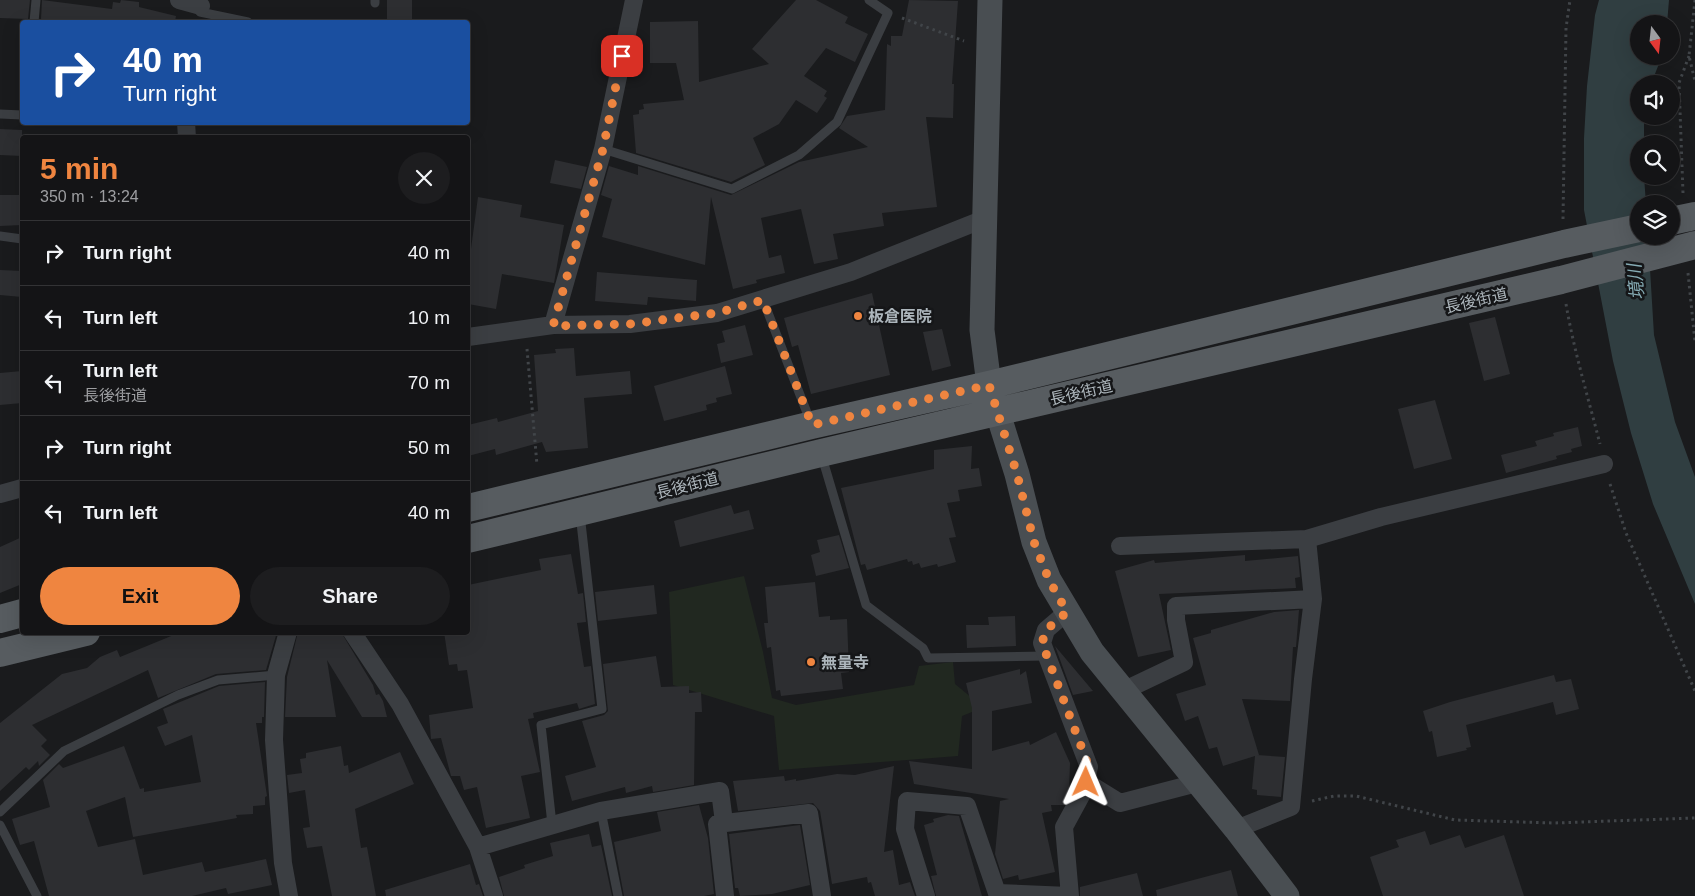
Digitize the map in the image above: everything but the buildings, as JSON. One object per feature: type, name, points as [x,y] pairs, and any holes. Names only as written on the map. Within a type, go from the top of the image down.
[{"type":"main road","name":"長後街道","points":[[470,508],[812,425],[989,385],[1630,230]]},
{"type":"main road","name":"長後街道","points":[[470,538],[821,453],[1567,278],[1690,246]]},
{"type":"main road","points":[[0,619],[20,614]]},
{"type":"main road","points":[[0,653],[74,635]]},
{"type":"street","points":[[179,0],[200,10]]},
{"type":"street","points":[[553,326],[603,149],[634,0]]},
{"type":"street","points":[[990,0],[982,330],[989,385],[1034,542],[1049,580],[1092,652],[1197,784],[1236,829],[1287,896]]},
{"type":"street","points":[[470,337],[553,326],[639,323],[717,313],[851,272],[984,219]]},
{"type":"street","points":[[1120,546],[1307,539],[1381,517],[1604,464]]},
{"type":"street","points":[[0,494],[20,489]]},
{"type":"street","points":[[1236,829],[1291,807],[1303,678],[1313,599],[1307,539]]},
{"type":"street","points":[[1123,691],[1184,662],[1176,620],[1176,606],[1313,599]]},
{"type":"street","points":[[926,896],[905,829],[907,801],[967,806],[997,893],[1069,896],[1064,827],[1086,782],[1089,767],[1042,643],[1046,630],[1067,612]]},
{"type":"street","points":[[287,635],[276,675],[274,740],[283,862],[289,896]]},
{"type":"street","points":[[354,635],[400,704],[478,847],[494,896]]},
{"type":"street","points":[[1086,782],[1120,804],[1197,784]]},
{"type":"street","points":[[478,847],[601,811],[720,790],[724,822]]},
{"type":"street","points":[[725,896],[717,824],[809,813],[822,896]]},
{"type":"lane","points":[[34,20],[36,0]]},
{"type":"lane","points":[[603,149],[732,189],[799,155],[838,122],[888,13],[869,0]]},
{"type":"lane","points":[[200,10],[240,20]]},
{"type":"lane","points":[[0,114],[20,115]]},
{"type":"lane","points":[[0,236],[20,239]]},
{"type":"lane","points":[[763,300],[812,425]]},
{"type":"lane","points":[[821,453],[866,605],[923,648],[928,658],[1046,656]]},
{"type":"lane","points":[[552,824],[541,725],[602,708],[580,511]]},
{"type":"lane","points":[[0,812],[64,751],[178,695],[218,680],[276,675]]},
{"type":"lane","points":[[601,811],[618,896]]},
{"type":"lane","points":[[0,825],[37,896]]},
{"type":"path","points":[[1570,0],[1566,28],[1563,145],[1571,243]]},
{"type":"path","points":[[1683,219],[1678,83],[1689,56],[1695,0]]},
{"type":"path","points":[[888,13],[988,49]]},
{"type":"path","points":[[1689,56],[1695,81]]},
{"type":"path","points":[[1690,246],[1695,342]]},
{"type":"path","points":[[1567,278],[1572,340],[1581,368],[1604,464],[1626,533],[1695,691]]},
{"type":"path","points":[[525,329],[537,464]]},
{"type":"path","points":[[1291,807],[1334,796],[1356,796],[1455,820],[1554,823],[1695,818]]},
{"type":"shaded area","points":[[744,576],[763,652],[772,698],[796,705],[914,685],[919,666],[953,662],[955,684],[972,698],[972,712],[962,716],[958,756],[779,770],[774,716],[673,685],[669,592]]},
{"type":"water","name":"境川","points":[[1599,0],[1669,0],[1668,15],[1630,15],[1630,65],[1658,65],[1655,75],[1630,75],[1630,125],[1644,125],[1644,135],[1630,135],[1630,185],[1645,185],[1645,195],[1630,195],[1630,245],[1649,245],[1654,335],[1675,422],[1695,477],[1695,604],[1653,504],[1631,433],[1613,361],[1584,210],[1584,138],[1587,86],[1595,15]]},
{"type":"place","name":"板倉医院","points":[[858,316]]},
{"type":"place","name":"無量寺","points":[[811,662]]},
{"type":"route","points":[[622,56],[603,149],[577,235],[553,326],[630,324],[717,313],[763,300],[812,425],[989,385],[1017,474],[1034,542],[1049,580],[1067,612],[1046,630],[1042,643],[1089,767],[1086,782]]}]
